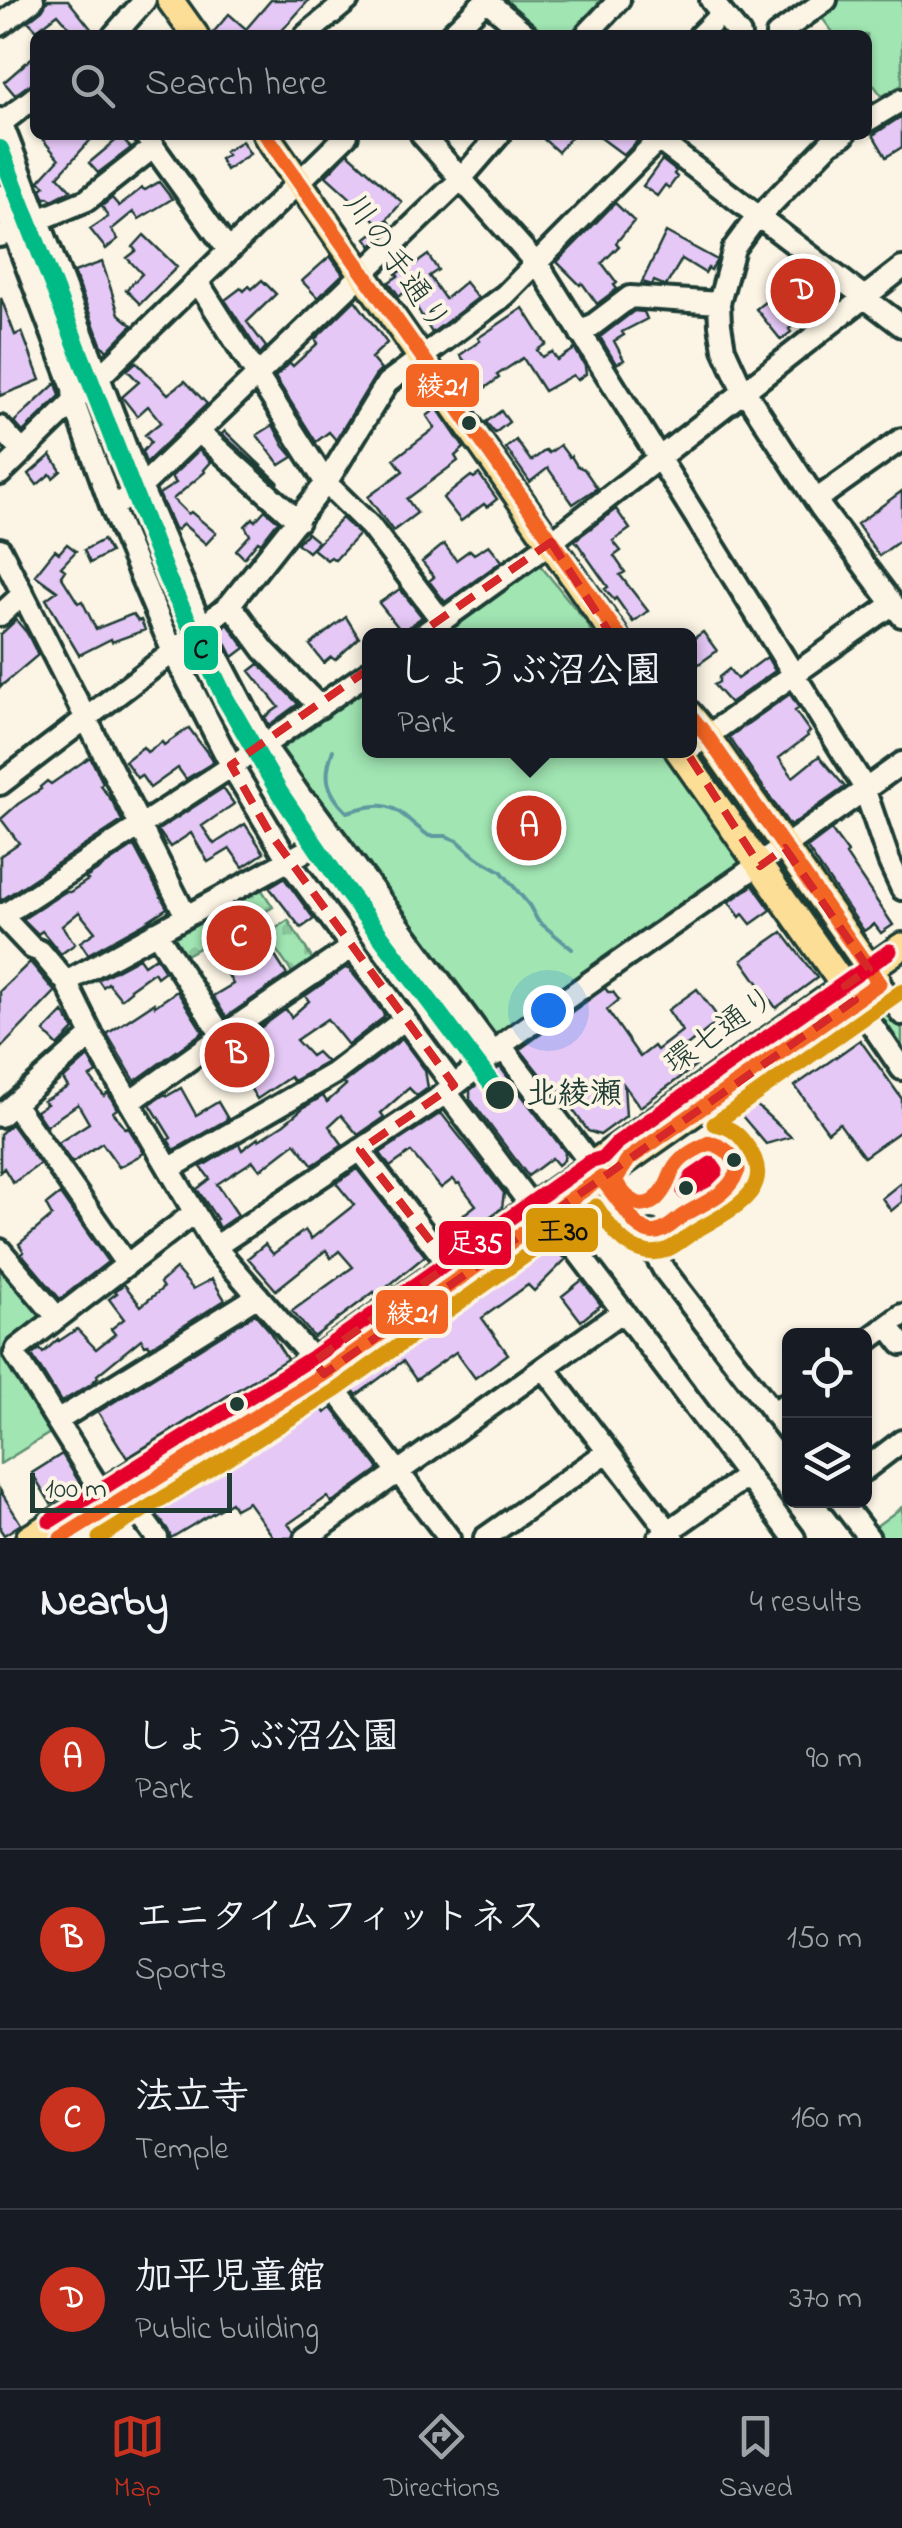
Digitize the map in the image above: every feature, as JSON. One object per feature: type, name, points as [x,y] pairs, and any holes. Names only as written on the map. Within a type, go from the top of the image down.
[{"type":"main road","points":[[170,0],[191,30]]},
{"type":"main road","name":"川の手通り","points":[[270,140],[612,628]]},
{"type":"main road","points":[[697,756],[785,848],[874,976]]},
{"type":"main road","points":[[695,758],[760,866],[850,993]]},
{"type":"main road","name":"環七通り","points":[[30,1538],[114,1495],[319,1368],[874,976],[902,946]]},
{"type":"main road","name":"環七通り","points":[[874,976],[902,966]]},
{"type":"main road","name":"環七通り","points":[[319,1368],[449,1266],[538,1213],[591,1164],[850,993]]},
{"type":"main road","name":"環七通り","points":[[60,1538],[114,1495]]},
{"type":"street","points":[[0,25],[33,0]]},
{"type":"street","points":[[118,30],[145,0]]},
{"type":"street","points":[[322,30],[348,0]]},
{"type":"street","points":[[455,30],[486,0],[521,30]]},
{"type":"street","points":[[591,30],[620,0]]},
{"type":"street","points":[[784,30],[826,0]]},
{"type":"street","points":[[703,30],[717,7],[736,30]]},
{"type":"street","points":[[872,118],[902,100]]},
{"type":"street","points":[[30,101],[0,122],[141,487],[202,627],[264,745],[328,834],[498,1052],[591,1164]]},
{"type":"street","points":[[0,474],[342,140]]},
{"type":"street","points":[[426,140],[536,264],[581,334],[865,790],[902,888]]},
{"type":"street","points":[[112,508],[141,487],[199,432],[460,180],[495,140]]},
{"type":"street","points":[[2,778],[173,652],[230,604],[326,483],[387,383],[505,294],[653,140]]},
{"type":"street","points":[[660,140],[902,326]]},
{"type":"street","points":[[697,742],[897,610],[816,500],[739,382],[724,348],[719,303],[734,248],[830,140]]},
{"type":"street","points":[[6,232],[87,200],[150,141],[228,250]]},
{"type":"street","points":[[0,196],[6,232],[73,388],[74,403],[112,508],[173,652],[231,765],[452,1068],[453,1082]]},
{"type":"street","points":[[432,628],[551,542],[902,268]]},
{"type":"street","points":[[196,281],[326,483],[370,526],[442,620]]},
{"type":"street","points":[[581,334],[630,297],[719,303]]},
{"type":"street","points":[[0,428],[22,452]]},
{"type":"street","points":[[199,432],[298,521]]},
{"type":"street","points":[[816,500],[902,439]]},
{"type":"street","points":[[0,548],[186,916]]},
{"type":"street","points":[[0,615],[23,594]]},
{"type":"street","points":[[230,604],[264,650],[320,707]]},
{"type":"street","points":[[362,677],[1,915],[66,982],[92,1035],[216,1247],[319,1368],[450,1538]]},
{"type":"street","points":[[216,1247],[360,1150],[597,976],[760,866],[902,763]]},
{"type":"street","points":[[66,982],[295,857]]},
{"type":"street","points":[[295,857],[351,948],[453,1082],[538,1213],[552,1230],[571,1243],[794,1538]]},
{"type":"street","points":[[156,932],[222,1036]]},
{"type":"street","points":[[130,1102],[351,948]]},
{"type":"street","points":[[874,976],[902,1014]]},
{"type":"street","points":[[850,993],[902,1068]]},
{"type":"street","points":[[170,1168],[333,1074],[405,1019]]},
{"type":"street","points":[[92,1035],[7,1110],[127,1265]]},
{"type":"street","points":[[360,1150],[449,1266]]},
{"type":"street","points":[[157,1538],[114,1495],[57,1421],[15,1354],[17,1348],[194,1213]]},
{"type":"street","points":[[651,1232],[654,1252],[664,1270],[781,1407]]},
{"type":"street","points":[[0,1250],[58,1317]]},
{"type":"street","points":[[57,1421],[258,1296]]},
{"type":"street","points":[[306,1538],[623,1311]]},
{"type":"street","points":[[872,1338],[895,1320],[902,1344]]},
{"type":"street","points":[[544,1368],[667,1536],[746,1476]]},
{"type":"street","points":[[872,1464],[902,1442]]},
{"type":"street","points":[[485,1538],[607,1452]]},
{"type":"street","points":[[846,1508],[868,1538]]},
{"type":"highlighted area","points":[[551,542],[760,866],[785,848],[869,969],[845,986],[855,1000],[324,1374],[314,1361],[449,1265],[360,1150],[454,1085],[269,832],[231,765]]},
{"type":"green space","points":[[499,0],[607,0],[580,30],[533,30]]},
{"type":"green space","points":[[838,0],[902,0],[902,85],[882,96],[872,83],[872,30],[831,30],[819,14]]},
{"type":"green space","points":[[540,565],[589,628],[451,628]]},
{"type":"green space","points":[[362,692],[362,758],[668,758],[739,857],[739,874],[556,1001],[552,994],[492,1037],[279,751]]},
{"type":"green space","points":[[710,756],[771,844],[764,850],[703,766]]},
{"type":"green space","points":[[789,872],[848,957],[841,962],[782,877]]},
{"type":"green space","points":[[260,887],[273,907],[253,919],[247,912],[212,932],[215,939],[184,956],[172,935]]},
{"type":"green space","points":[[288,920],[315,963],[295,977],[266,935]]},
{"type":"green space","points":[[878,1000],[902,1029],[902,1056],[871,1010]]},
{"type":"green space","points":[[0,1263],[41,1312],[42,1319],[2,1351],[53,1431],[0,1464]]},
{"type":"green space","points":[[902,1507],[902,1538],[877,1538],[871,1530]]},
{"type":"building","points":[[48,0],[68,0],[92,30],[72,30],[58,14],[37,30],[28,21]]},
{"type":"building","points":[[271,0],[309,0],[282,30],[215,30],[229,14],[246,29]]},
{"type":"building","points":[[30,59],[30,85],[15,95],[4,82]]},
{"type":"building","points":[[902,116],[902,147],[886,157],[873,135]]},
{"type":"building","points":[[43,140],[90,140],[58,176],[71,190],[52,200],[45,199],[41,189],[45,186],[39,181],[59,159]]},
{"type":"building","points":[[116,140],[123,140],[131,148],[98,173],[89,163]]},
{"type":"building","points":[[545,140],[569,140],[558,152]]},
{"type":"building","points":[[604,140],[638,140],[624,155]]},
{"type":"building","points":[[242,141],[250,154],[226,170],[220,159]]},
{"type":"building","points":[[348,153],[402,202],[381,226],[326,176]]},
{"type":"building","points":[[662,160],[676,171],[677,177],[657,196],[643,186]]},
{"type":"building","points":[[159,182],[172,199],[139,219],[133,212],[111,230],[118,239],[106,249],[90,229],[108,217],[102,206],[112,198],[119,206],[142,188]]},
{"type":"building","points":[[615,203],[634,221],[616,243],[619,246],[602,263],[617,289],[597,304],[582,283],[557,262]]},
{"type":"building","points":[[388,221],[392,226],[372,246],[366,238]]},
{"type":"building","points":[[666,232],[717,260],[711,270],[708,268],[705,273],[682,259],[666,286],[642,282]]},
{"type":"building","points":[[144,235],[177,267],[140,304],[126,290],[142,274],[127,258],[136,251],[133,247]]},
{"type":"building","points":[[428,255],[438,270],[429,276],[445,299],[465,282],[478,298],[432,333],[407,291],[399,296],[389,282]]},
{"type":"building","points":[[330,256],[343,274],[318,298],[302,281]]},
{"type":"building","points":[[102,262],[119,314],[132,325],[107,351],[74,272]]},
{"type":"building","points":[[804,271],[826,299],[781,340],[756,309]]},
{"type":"building","points":[[262,280],[276,294],[247,322],[266,347],[260,354],[225,300],[241,288],[252,289]]},
{"type":"building","points":[[1,298],[15,335],[22,332],[40,380],[0,396]]},
{"type":"building","points":[[355,300],[387,343],[371,358],[381,370],[336,440],[329,432],[316,442],[275,377],[318,343],[315,339]]},
{"type":"building","points":[[523,308],[546,344],[537,350],[542,357],[552,352],[557,360],[575,349],[586,374],[577,380],[573,375],[544,391],[523,358],[485,388],[460,355]]},
{"type":"building","points":[[634,311],[644,312],[647,319],[622,332],[624,335],[614,341],[624,360],[616,364],[600,337]]},
{"type":"building","points":[[136,362],[168,394],[185,381],[207,404],[146,463],[142,452],[151,442],[145,435],[161,422],[148,406],[137,416],[122,397],[139,382],[127,370]]},
{"type":"building","points":[[56,383],[60,396],[23,432],[14,422]]},
{"type":"building","points":[[437,408],[464,448],[455,456],[458,461],[407,499],[417,513],[393,531],[368,497],[403,471],[394,459],[435,428],[427,416]]},
{"type":"building","points":[[501,411],[509,422],[495,433],[486,422]]},
{"type":"building","points":[[273,425],[293,457],[280,465],[257,435]]},
{"type":"building","points":[[225,431],[278,482],[222,434]]},
{"type":"building","points":[[516,440],[531,461],[560,445],[597,488],[573,504],[548,468],[530,482],[506,448]]},
{"type":"building","points":[[199,450],[211,462],[173,499],[216,533],[206,544],[183,524],[177,530],[174,528],[159,494],[176,483],[171,477]]},
{"type":"building","points":[[51,455],[61,471],[37,485],[29,474]]},
{"type":"building","points":[[479,474],[497,499],[461,521],[443,498]]},
{"type":"building","points":[[902,491],[902,539],[879,556],[857,524]]},
{"type":"building","points":[[616,509],[630,529],[613,541],[621,551],[614,556],[625,572],[620,575],[648,611],[633,622],[605,589],[608,587],[575,540]]},
{"type":"building","points":[[265,510],[278,521],[244,558],[236,550],[250,535],[245,526]]},
{"type":"building","points":[[342,518],[359,534],[335,560],[327,560],[313,549]]},
{"type":"building","points":[[307,533],[318,542],[308,552],[297,543]]},
{"type":"building","points":[[103,540],[110,552],[90,563],[84,550]]},
{"type":"building","points":[[67,544],[76,551],[61,567],[65,570],[61,576],[78,603],[82,601],[96,629],[133,614],[145,630],[112,642],[111,639],[79,655],[46,599],[57,591],[35,575],[55,550],[59,553]]},
{"type":"building","points":[[444,544],[456,560],[470,550],[474,554],[489,545],[502,561],[445,602],[429,581],[434,577],[422,562]]},
{"type":"building","points":[[400,589],[422,617],[407,628],[399,628],[379,603]]},
{"type":"building","points":[[346,617],[359,638],[335,660],[331,657],[324,663],[310,645]]},
{"type":"building","points":[[16,620],[38,655],[0,687],[0,635]]},
{"type":"building","points":[[228,624],[245,648],[233,657],[220,631]]},
{"type":"building","points":[[703,632],[717,651],[697,665],[697,636]]},
{"type":"building","points":[[767,657],[775,671],[730,703],[714,685],[729,669],[737,679]]},
{"type":"building","points":[[259,664],[298,704],[269,725],[265,717],[279,707],[250,671]]},
{"type":"building","points":[[790,694],[799,708],[795,711],[810,732],[779,758],[793,777],[819,756],[845,787],[790,826],[729,737]]},
{"type":"building","points":[[189,728],[214,762],[186,779],[178,768],[150,788],[141,775],[137,778],[125,761],[143,747],[147,752],[162,742],[164,745]]},
{"type":"building","points":[[90,757],[103,783],[100,785],[122,821],[0,901],[0,856],[19,843],[1,819],[47,781],[51,784]]},
{"type":"building","points":[[223,788],[234,804],[202,826],[214,844],[245,824],[264,853],[243,867],[230,849],[208,862],[191,833],[170,847],[158,830]]},
{"type":"building","points":[[831,830],[893,925],[881,933],[874,924],[864,931],[807,848]]},
{"type":"building","points":[[134,846],[167,908],[88,954],[80,942],[95,932],[79,912],[62,926],[75,944],[61,954],[42,931],[38,934],[23,919],[70,892]]},
{"type":"building","points":[[284,878],[314,919],[301,928],[269,887]]},
{"type":"building","points":[[753,885],[771,910],[751,924],[729,902]]},
{"type":"building","points":[[248,912],[253,920],[257,917],[266,933],[262,936],[287,975],[226,1017],[213,996],[233,984],[227,973],[231,971],[229,966],[215,944],[220,941],[215,933]]},
{"type":"building","points":[[782,932],[817,978],[776,1008],[742,960]]},
{"type":"building","points":[[156,957],[165,971],[157,977],[154,972],[121,999],[108,983],[103,987],[98,980],[139,958],[144,965]]},
{"type":"building","points":[[30,962],[55,992],[0,1049],[0,991]]},
{"type":"building","points":[[345,968],[367,991],[383,1018],[348,1045],[327,1019],[296,1040],[311,1056],[317,1052],[327,1062],[293,1081],[290,1077],[257,1099],[235,1063],[245,1056],[238,1044],[286,1009],[291,1017],[309,1001],[305,996]]},
{"type":"building","points":[[605,988],[619,1000],[607,1010],[640,1057],[682,1031],[668,1010],[697,989],[720,1020],[683,1049],[696,1066],[640,1107],[624,1085],[626,1116],[600,1135],[588,1131],[558,1089],[554,1092],[520,1049]]},
{"type":"building","points":[[177,991],[203,1032],[135,1081],[107,1034]]},
{"type":"building","points":[[63,1012],[74,1030],[58,1046],[44,1032]]},
{"type":"building","points":[[402,1039],[425,1070],[428,1088],[417,1096],[409,1088],[381,1113],[384,1117],[358,1135],[341,1115],[329,1126],[343,1145],[313,1165],[295,1143],[260,1170],[253,1161],[217,1184],[238,1215],[219,1228],[197,1189],[210,1179],[201,1167],[239,1144],[242,1150],[323,1096],[327,1102],[344,1083]]},
{"type":"building","points":[[860,1040],[902,1099],[902,1130],[864,1157],[839,1123],[828,1132],[795,1086]]},
{"type":"building","points":[[88,1057],[97,1073],[90,1077],[104,1096],[108,1093],[117,1109],[113,1112],[144,1153],[119,1167],[102,1143],[72,1163],[58,1143],[89,1123],[78,1104],[46,1126],[36,1111],[47,1104],[43,1101],[68,1087],[63,1079]]},
{"type":"building","points":[[500,1067],[565,1152],[558,1165],[552,1158],[528,1176],[470,1099],[470,1090]]},
{"type":"building","points":[[181,1088],[196,1115],[218,1102],[228,1119],[174,1150],[150,1104]]},
{"type":"building","points":[[748,1100],[791,1137],[766,1144],[742,1116],[740,1109]]},
{"type":"building","points":[[441,1113],[504,1193],[502,1208],[452,1244],[441,1232],[476,1205],[459,1183],[453,1179],[441,1188],[411,1152],[390,1167],[380,1153]]},
{"type":"building","points":[[11,1124],[40,1164],[13,1183],[4,1168],[0,1172],[0,1134]]},
{"type":"building","points":[[357,1169],[425,1256],[376,1296],[374,1292],[314,1337],[292,1311],[353,1267],[339,1251],[331,1258],[326,1250],[276,1290],[248,1258],[265,1244],[273,1254],[305,1230],[311,1239],[354,1205],[336,1183]]},
{"type":"building","points":[[902,1182],[902,1202],[891,1211],[882,1198]]},
{"type":"building","points":[[60,1194],[108,1262],[60,1299],[22,1254],[19,1244],[52,1216],[46,1205]]},
{"type":"building","points":[[547,1248],[566,1259],[534,1291],[528,1285],[482,1318],[508,1354],[475,1378],[456,1352],[416,1380],[403,1361],[357,1395],[349,1385],[507,1270],[511,1276],[535,1252],[539,1256]]},
{"type":"building","points":[[176,1269],[193,1289],[212,1279],[225,1300],[150,1347],[141,1339],[91,1384],[61,1402],[32,1355],[40,1349],[43,1353],[77,1329],[96,1349],[115,1334],[111,1329],[124,1319],[109,1299],[115,1291],[124,1284],[141,1306],[163,1288],[160,1283]]},
{"type":"building","points":[[582,1280],[601,1305],[581,1321],[562,1296]]},
{"type":"building","points":[[255,1314],[287,1359],[127,1458],[98,1412]]},
{"type":"building","points":[[318,1403],[325,1413],[332,1408],[379,1469],[337,1499],[331,1502],[327,1497],[288,1524],[294,1532],[292,1538],[274,1538],[248,1502],[235,1509],[231,1502],[171,1538],[150,1505],[243,1454]]},
{"type":"building","points":[[62,1454],[81,1485],[51,1504],[32,1473]]},
{"type":"building","points":[[0,1490],[21,1524],[4,1535],[0,1529]]},
{"type":"waterway","points":[[333,750],[328,783],[347,812],[375,806],[392,808],[429,836],[458,841],[501,871],[538,921],[572,949]]},
{"type":"tunnel","points":[[302,853],[326,836]]},
{"type":"transit line","name":"綾21","points":[[270,140],[613,628]]},
{"type":"transit line","name":"C","points":[[0,149],[167,578],[225,698],[279,792],[345,889],[500,1095]]},
{"type":"transit line","name":"綾21","points":[[61,1538],[324,1374],[601,1178],[636,1224],[651,1232],[665,1229],[716,1197],[734,1179],[738,1170],[734,1160],[728,1152],[709,1143],[682,1159],[651,1203],[631,1200],[615,1180],[629,1159],[879,983],[697,724]]},
{"type":"transit line","name":"足35","points":[[50,1521],[313,1357],[589,1162],[603,1158],[617,1143],[890,951]]},
{"type":"transit line","name":"王30","points":[[99,1538],[336,1390],[596,1206],[623,1240],[638,1250],[653,1253],[672,1247],[734,1208],[754,1187],[758,1174],[755,1160],[735,1133],[714,1124],[902,991]]},
{"type":"transit line","name":"足35","points":[[711,1164],[716,1171],[684,1192],[692,1177],[711,1164]]},
{"type":"place","name":"加平児童館","points":[[803,291]]},
{"type":"place","name":"しょうぶ沼公園","points":[[529,828]]},
{"type":"place","name":"法立寺","points":[[239,938]]},
{"type":"place","name":"エニタイムフィットネス","points":[[237,1055]]},
{"type":"place","name":"北綾瀬","points":[[500,1095]]}]
